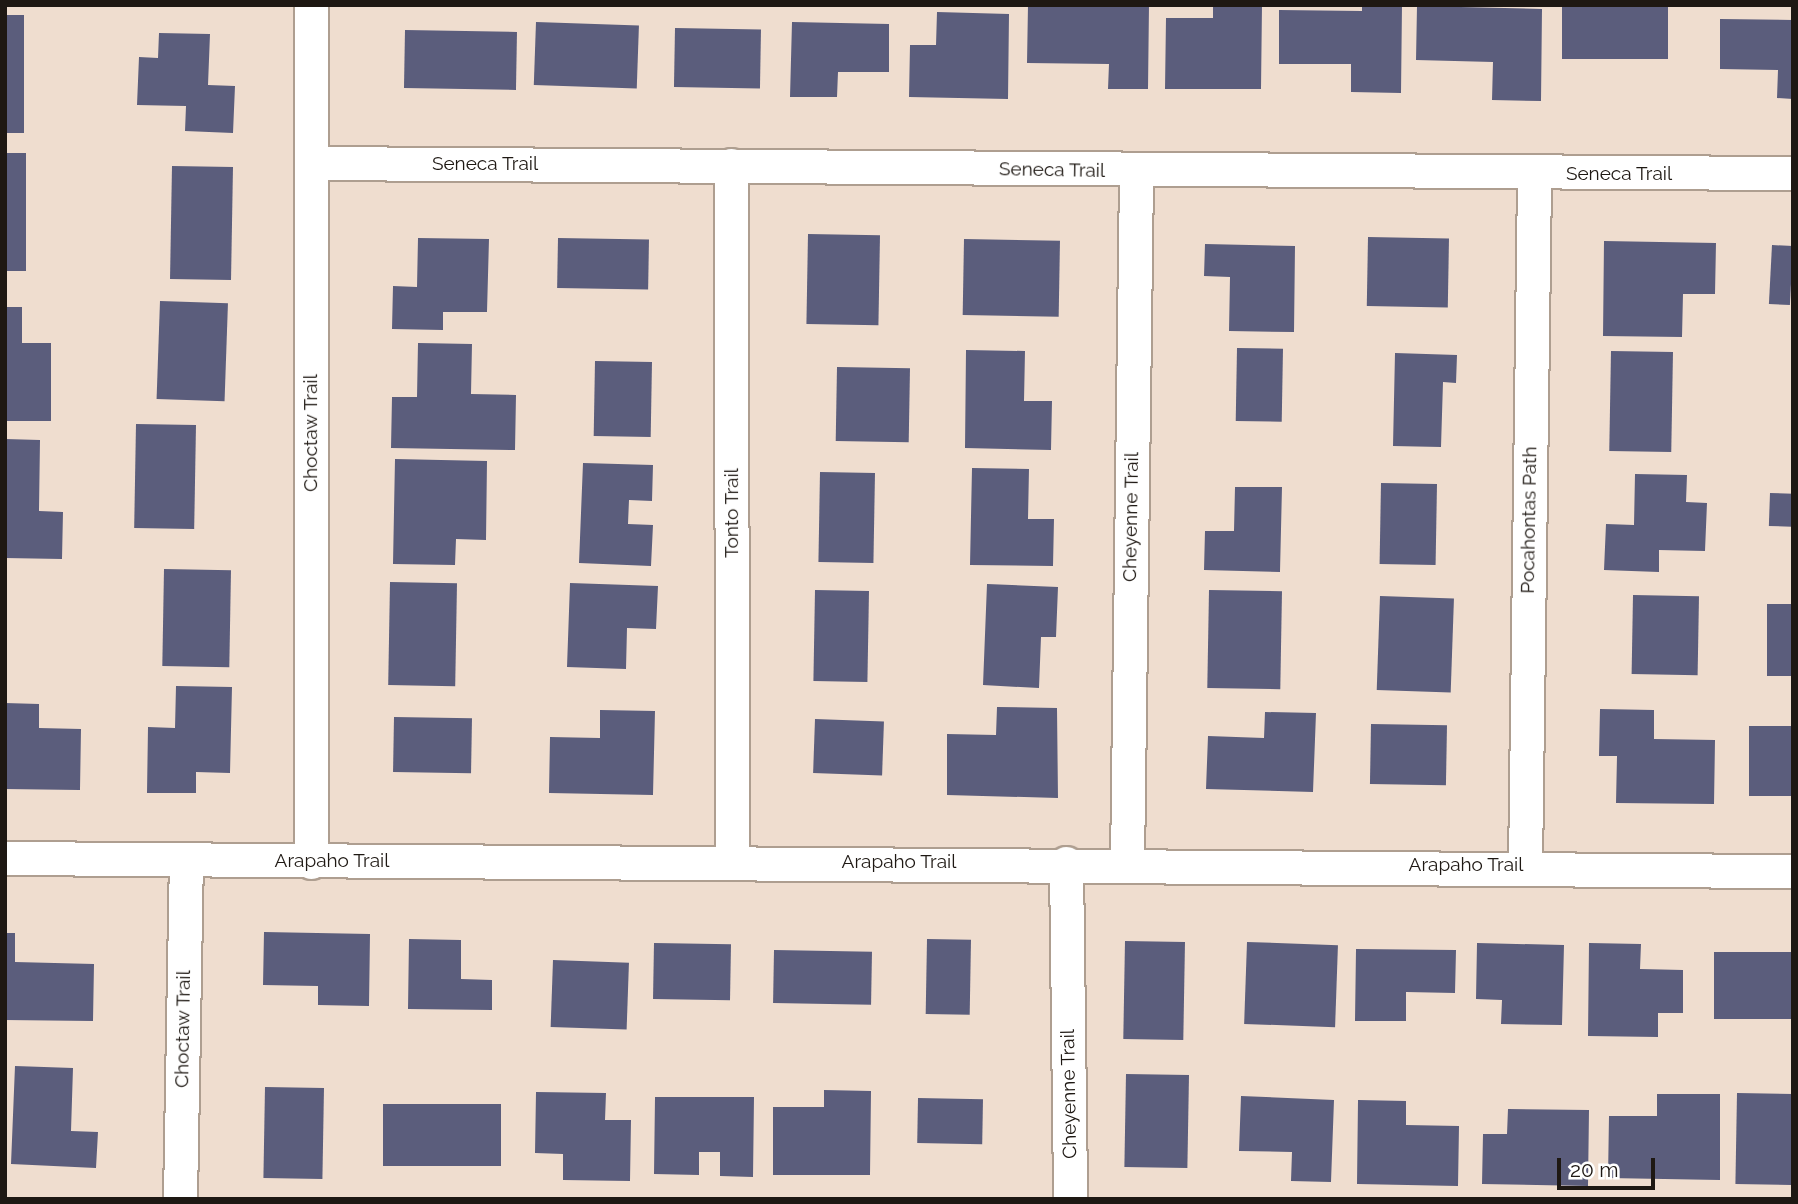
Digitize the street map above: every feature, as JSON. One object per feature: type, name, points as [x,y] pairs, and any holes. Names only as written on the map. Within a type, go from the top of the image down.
[{"type":"street","name":"Choctaw Trail","points":[[311,5],[311,862]]},
{"type":"street","name":"Seneca Trail","points":[[311,163],[1534,174],[1793,173]]},
{"type":"street","name":"Tonto Trail","points":[[732,165],[732,861]]},
{"type":"street","name":"Cheyenne Trail","points":[[1127,863],[1136,171]]},
{"type":"street","name":"Pocahontas Path","points":[[1525,866],[1534,174]]},
{"type":"street","name":"Arapaho Trail","points":[[5,858],[311,862],[1127,863],[1793,871]]},
{"type":"street","name":"Choctaw Trail","points":[[180,1199],[186,859]]},
{"type":"street","name":"Cheyenne Trail","points":[[1066,863],[1070,1199]]},
{"type":"building","points":[[1028,5],[1149,5],[1148,89],[1108,89],[1109,64],[1027,63]]},
{"type":"building","points":[[1213,5],[1262,5],[1261,89],[1165,89],[1166,18],[1213,18]]},
{"type":"building","points":[[1362,5],[1402,5],[1401,93],[1351,92],[1351,64],[1279,64],[1279,10],[1362,11]]},
{"type":"building","points":[[1562,5],[1668,5],[1668,59],[1562,59]]},
{"type":"building","points":[[1417,6],[1542,9],[1541,101],[1492,100],[1493,62],[1416,60]]},
{"type":"building","points":[[937,12],[1009,14],[1008,99],[909,97],[910,45],[936,45]]},
{"type":"building","points":[[5,15],[24,15],[24,133],[5,133]]},
{"type":"building","points":[[1720,19],[1793,20],[1793,99],[1777,98],[1778,70],[1720,69]]},
{"type":"building","points":[[536,22],[639,26],[637,89],[534,85]]},
{"type":"building","points":[[792,22],[889,24],[889,72],[838,72],[837,97],[790,97]]},
{"type":"building","points":[[675,28],[761,30],[760,88],[674,87]]},
{"type":"building","points":[[405,30],[517,32],[516,90],[404,88]]},
{"type":"building","points":[[159,33],[210,34],[208,85],[235,86],[233,133],[185,131],[186,106],[137,105],[139,57],[158,58]]},
{"type":"building","points":[[5,153],[26,153],[26,271],[5,271]]},
{"type":"building","points":[[172,166],[233,167],[231,280],[170,279]]},
{"type":"building","points":[[808,234],[880,235],[878,325],[806,324]]},
{"type":"building","points":[[1368,237],[1449,238],[1448,307],[1367,306]]},
{"type":"building","points":[[418,238],[489,239],[487,312],[443,312],[443,330],[392,329],[393,286],[417,287]]},
{"type":"building","points":[[558,238],[649,240],[648,290],[557,288]]},
{"type":"building","points":[[964,239],[1060,241],[1059,317],[963,315]]},
{"type":"building","points":[[1604,241],[1716,243],[1715,294],[1683,294],[1682,337],[1603,336]]},
{"type":"building","points":[[1205,244],[1295,246],[1294,332],[1229,331],[1230,277],[1204,276]]},
{"type":"building","points":[[1772,245],[1793,246],[1790,305],[1769,304]]},
{"type":"building","points":[[160,301],[228,303],[225,401],[157,399]]},
{"type":"building","points":[[5,307],[22,307],[22,343],[51,343],[51,421],[5,421]]},
{"type":"building","points":[[418,343],[472,344],[471,394],[516,395],[515,450],[391,448],[392,397],[417,397]]},
{"type":"building","points":[[1237,348],[1283,349],[1282,422],[1236,421]]},
{"type":"building","points":[[966,350],[1025,351],[1024,401],[1052,401],[1051,450],[965,448]]},
{"type":"building","points":[[1611,351],[1673,352],[1671,452],[1609,451]]},
{"type":"building","points":[[1395,353],[1457,355],[1456,383],[1443,382],[1441,447],[1393,446]]},
{"type":"building","points":[[595,361],[652,362],[651,437],[594,436]]},
{"type":"building","points":[[837,367],[910,368],[909,442],[836,441]]},
{"type":"building","points":[[136,424],[196,425],[194,529],[134,528]]},
{"type":"building","points":[[5,439],[40,440],[39,511],[63,512],[62,559],[5,558]]},
{"type":"building","points":[[395,459],[487,461],[486,540],[456,539],[455,565],[393,564]]},
{"type":"building","points":[[583,463],[653,465],[652,501],[629,500],[628,524],[653,525],[651,566],[579,563]]},
{"type":"building","points":[[972,468],[1029,469],[1028,519],[1054,519],[1053,566],[970,565]]},
{"type":"building","points":[[820,472],[875,473],[873,563],[818,562]]},
{"type":"building","points":[[1635,474],[1687,475],[1686,502],[1707,503],[1705,551],[1659,550],[1659,572],[1604,570],[1606,524],[1634,525]]},
{"type":"building","points":[[1381,483],[1437,484],[1436,565],[1380,564]]},
{"type":"building","points":[[1235,487],[1282,487],[1280,572],[1204,570],[1205,531],[1234,531]]},
{"type":"building","points":[[1770,493],[1793,494],[1792,527],[1769,526]]},
{"type":"building","points":[[164,569],[231,570],[229,667],[162,666]]},
{"type":"building","points":[[390,582],[457,583],[455,686],[388,685]]},
{"type":"building","points":[[570,583],[658,586],[656,629],[627,628],[626,669],[567,667]]},
{"type":"building","points":[[987,584],[1058,587],[1056,637],[1041,637],[1039,688],[983,685]]},
{"type":"building","points":[[815,590],[869,591],[867,682],[813,681]]},
{"type":"building","points":[[1209,590],[1282,591],[1280,689],[1207,688]]},
{"type":"building","points":[[1633,595],[1699,596],[1698,675],[1632,674]]},
{"type":"building","points":[[1380,596],[1454,599],[1451,693],[1377,690]]},
{"type":"building","points":[[1767,604],[1793,604],[1793,676],[1767,676]]},
{"type":"building","points":[[176,686],[232,687],[230,773],[196,772],[196,793],[147,793],[148,727],[175,728]]},
{"type":"building","points":[[5,703],[39,704],[39,728],[81,729],[80,790],[5,789]]},
{"type":"building","points":[[997,707],[1057,708],[1058,798],[947,795],[947,734],[996,735]]},
{"type":"building","points":[[1600,709],[1654,710],[1654,739],[1715,740],[1714,804],[1616,803],[1617,756],[1599,756]]},
{"type":"building","points":[[600,710],[655,711],[653,795],[549,793],[550,737],[600,738]]},
{"type":"building","points":[[1265,712],[1316,713],[1313,792],[1206,789],[1208,736],[1264,738]]},
{"type":"building","points":[[394,717],[472,718],[471,773],[393,772]]},
{"type":"building","points":[[815,719],[884,721],[882,775],[813,773]]},
{"type":"building","points":[[1371,724],[1447,725],[1446,785],[1370,784]]},
{"type":"building","points":[[1749,726],[1793,726],[1793,796],[1749,796]]},
{"type":"building","points":[[264,932],[370,934],[369,1006],[318,1005],[318,986],[263,985]]},
{"type":"building","points":[[5,933],[15,933],[15,962],[94,964],[93,1021],[5,1020]]},
{"type":"building","points":[[409,939],[461,940],[461,979],[492,980],[492,1010],[408,1009]]},
{"type":"building","points":[[927,939],[971,940],[970,1015],[926,1014]]},
{"type":"building","points":[[1125,941],[1185,942],[1183,1040],[1123,1039]]},
{"type":"building","points":[[1247,942],[1338,945],[1335,1027],[1244,1024]]},
{"type":"building","points":[[654,943],[731,944],[730,1000],[653,999]]},
{"type":"building","points":[[1477,943],[1564,945],[1562,1025],[1501,1024],[1502,1000],[1476,999]]},
{"type":"building","points":[[1589,943],[1641,944],[1640,969],[1683,970],[1683,1013],[1658,1013],[1658,1037],[1588,1036]]},
{"type":"building","points":[[1356,949],[1456,950],[1455,993],[1406,992],[1406,1021],[1355,1021]]},
{"type":"building","points":[[774,950],[872,952],[871,1005],[773,1003]]},
{"type":"building","points":[[1714,952],[1793,952],[1793,1019],[1714,1019]]},
{"type":"building","points":[[553,960],[629,963],[627,1030],[551,1027]]},
{"type":"building","points":[[15,1066],[73,1068],[71,1131],[98,1132],[96,1168],[11,1164]]},
{"type":"building","points":[[1126,1074],[1189,1075],[1187,1168],[1124,1167]]},
{"type":"building","points":[[265,1087],[324,1088],[322,1179],[263,1178]]},
{"type":"building","points":[[824,1090],[871,1091],[870,1175],[773,1175],[773,1107],[824,1107]]},
{"type":"building","points":[[536,1092],[606,1093],[605,1120],[631,1120],[630,1181],[563,1180],[563,1154],[535,1153]]},
{"type":"building","points":[[1737,1093],[1793,1094],[1791,1185],[1735,1184]]},
{"type":"building","points":[[1657,1094],[1720,1094],[1720,1180],[1608,1178],[1609,1116],[1657,1116]]},
{"type":"building","points":[[1241,1096],[1334,1100],[1331,1182],[1291,1181],[1292,1152],[1239,1151]]},
{"type":"building","points":[[655,1097],[754,1097],[753,1177],[720,1176],[720,1152],[699,1152],[699,1175],[654,1174]]},
{"type":"building","points":[[918,1098],[983,1099],[982,1144],[917,1143]]},
{"type":"building","points":[[1358,1100],[1406,1101],[1406,1125],[1459,1126],[1458,1186],[1357,1184]]},
{"type":"building","points":[[383,1104],[501,1104],[501,1166],[383,1166]]},
{"type":"building","points":[[1508,1109],[1589,1110],[1588,1186],[1482,1184],[1483,1134],[1507,1134]]}]
